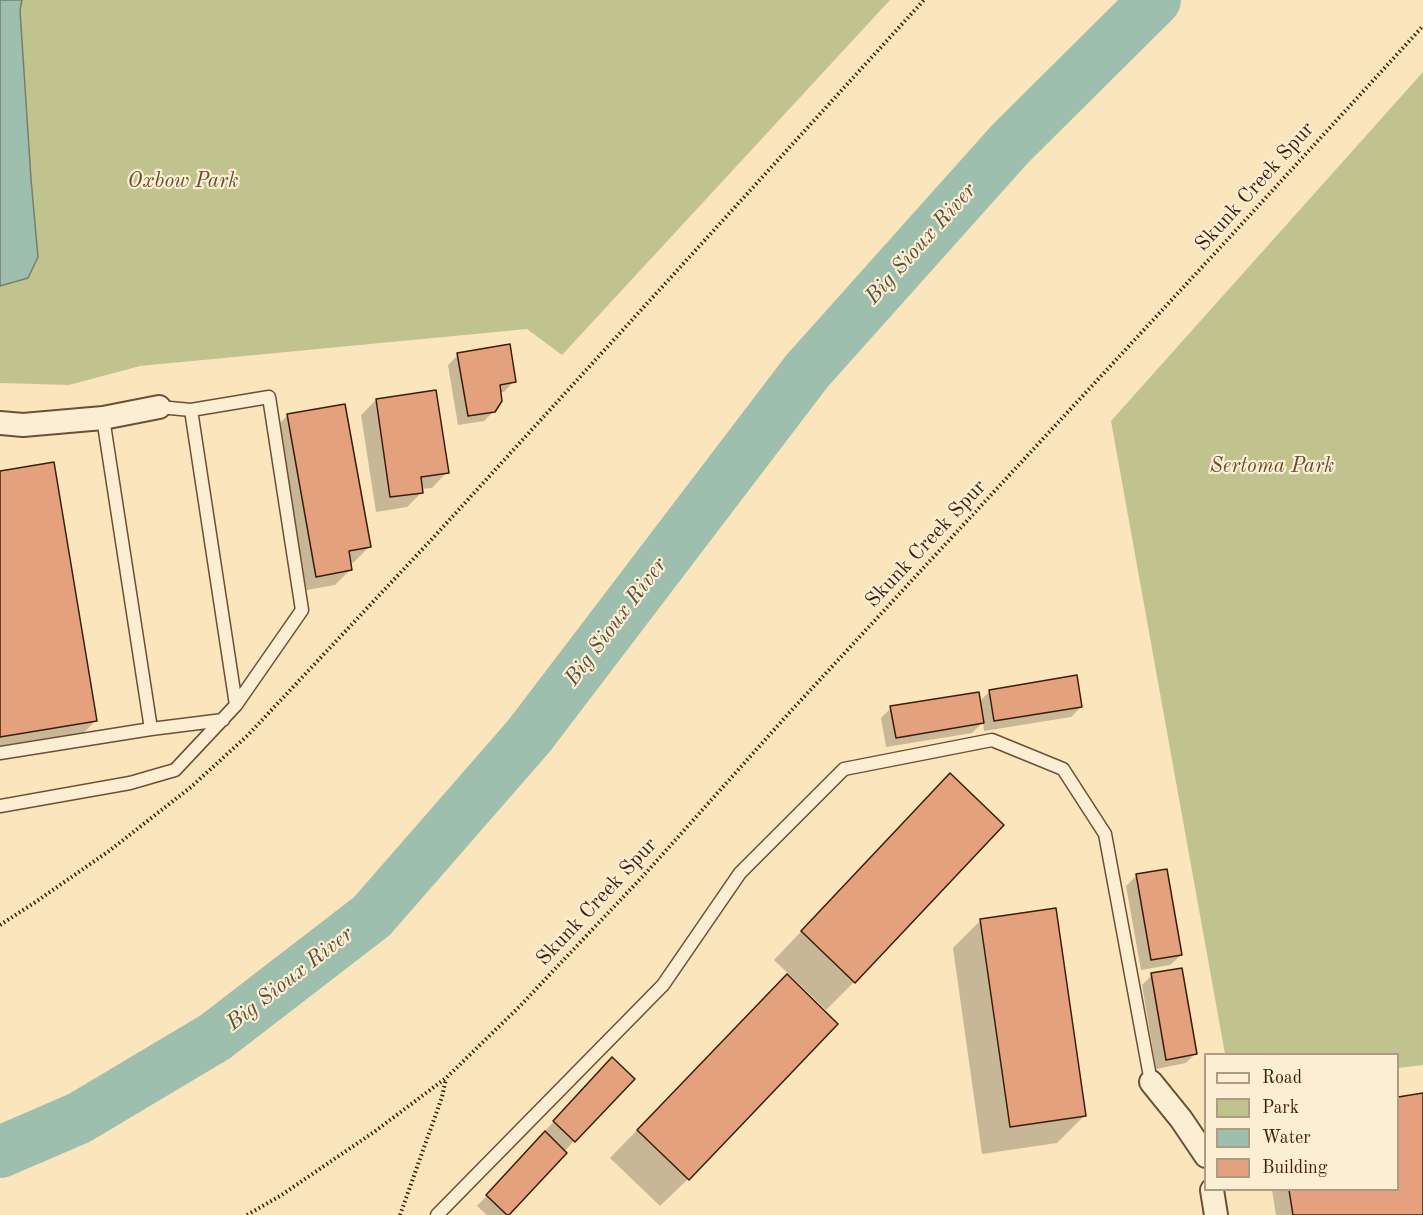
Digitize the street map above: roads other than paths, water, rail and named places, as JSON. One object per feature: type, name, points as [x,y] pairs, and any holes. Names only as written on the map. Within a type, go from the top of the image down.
[{"type":"street","points":[[0,423],[23,425],[103,418],[159,407]]},
{"type":"street","points":[[1150,1082],[1181,1119],[1204,1153]]},
{"type":"street","points":[[1212,1191],[1216,1215]]},
{"type":"lane","points":[[0,806],[130,783],[175,770],[236,705],[302,610],[269,397],[191,410],[159,407]]},
{"type":"lane","points":[[191,410],[236,705]]},
{"type":"lane","points":[[103,418],[150,729]]},
{"type":"lane","points":[[0,753],[223,720]]},
{"type":"lane","points":[[437,1215],[663,985],[740,873],[844,769],[992,740],[1063,769],[1105,834],[1150,1082]]},
{"type":"water","points":[[0,0],[22,0],[20,10],[38,257],[28,278],[0,286]]},
{"type":"waterway","name":"Big Sioux River","points":[[0,1152],[79,1118],[215,1037],[372,916],[529,736],[807,371],[1010,144],[1155,0]]},
{"type":"park label","name":"Oxbow Park","points":[[183,181]]},
{"type":"park label","name":"Sertoma Park","points":[[1272,466]]}]
